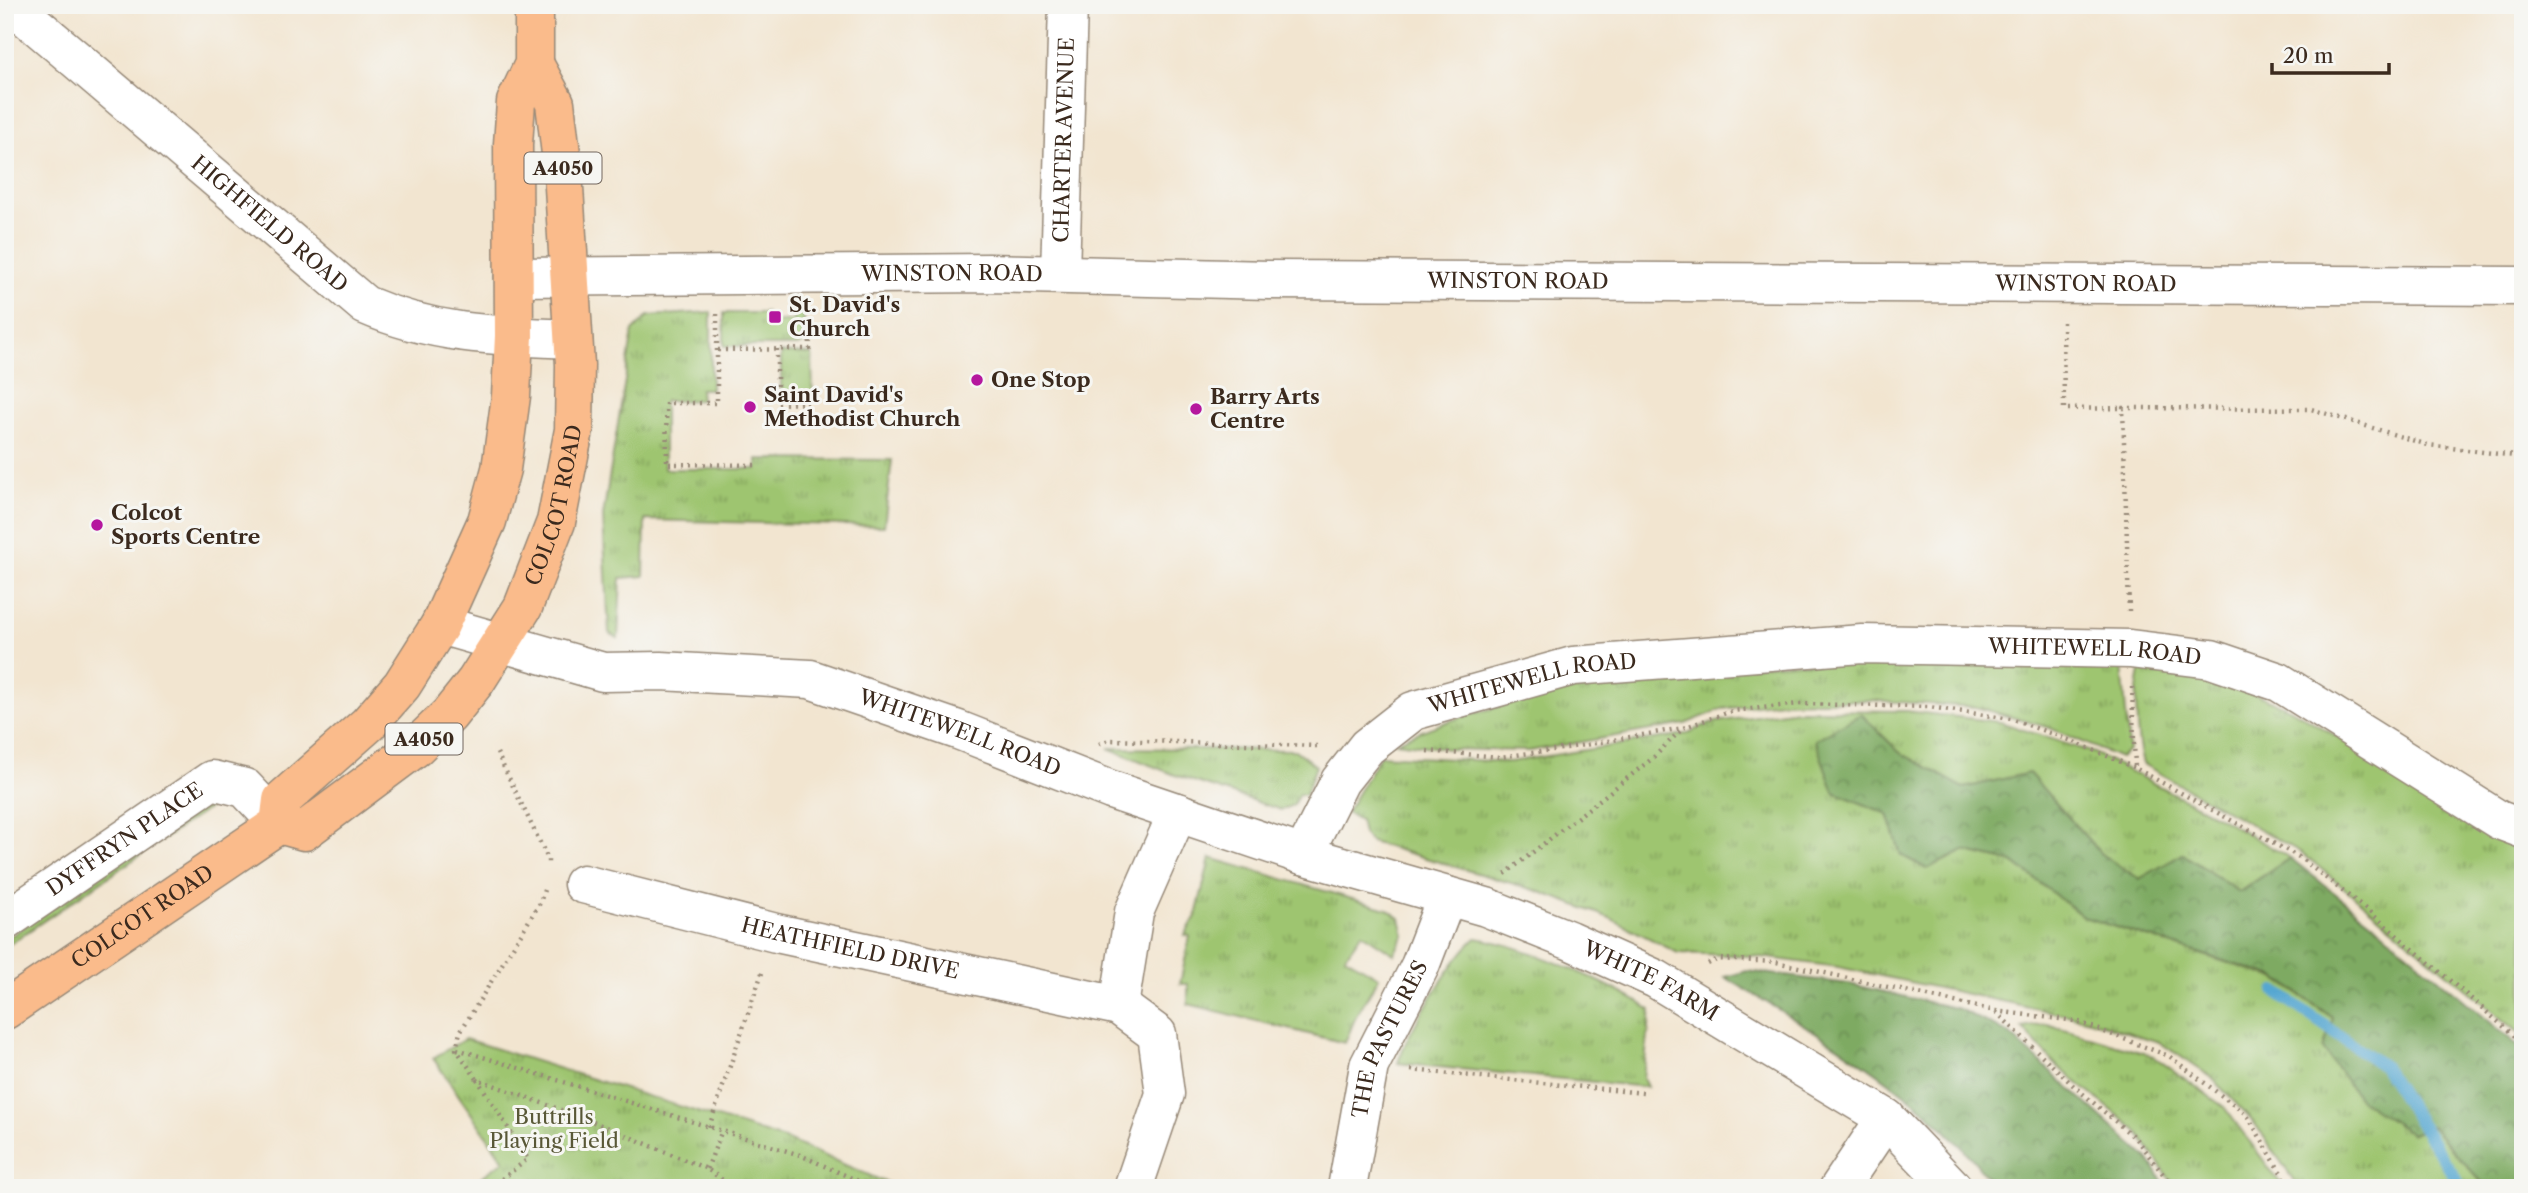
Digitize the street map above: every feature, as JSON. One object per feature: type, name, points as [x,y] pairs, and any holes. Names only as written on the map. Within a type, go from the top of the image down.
[{"type":"main road","name":"COLCOT ROAD","points":[[5,1010],[279,824],[282,800],[368,724],[402,685],[440,625],[478,544],[498,484],[511,396],[514,336],[516,102],[534,64],[534,5]]},
{"type":"main road","name":"COLCOT ROAD","points":[[279,824],[303,831],[415,748],[449,715],[501,644],[532,585],[563,498],[575,430],[573,339],[563,171],[555,103],[534,64]]},
{"type":"street","name":"HIGHFIELD ROAD","points":[[12,5],[365,305],[401,321],[439,330],[573,339]]},
{"type":"street","name":"CHARTER AVENUE","points":[[1060,273],[1068,5]]},
{"type":"street","name":"WINSTON ROAD","points":[[514,277],[1060,273],[1269,280],[2523,286]]},
{"type":"street","name":"WHITEWELL ROAD","points":[[440,625],[603,672],[661,671],[810,678],[1303,855],[1340,780],[1367,747],[1413,711],[1573,666],[1862,644],[2130,649],[2211,659],[2279,682],[2500,820],[2523,829]]},
{"type":"street","name":"DYFFRYN PLACE","points":[[5,921],[212,780],[245,788],[279,824]]},
{"type":"street","points":[[1119,1006],[1134,912],[1178,812]]},
{"type":"street","name":"WHITE FARM","points":[[1303,855],[1486,907],[1656,979],[1886,1118],[1952,1188]]},
{"type":"street","name":"HEATHFIELD DRIVE","points":[[583,884],[776,933],[1119,1006],[1157,1034],[1165,1094],[1133,1188]]},
{"type":"street","name":"THE PASTURES","points":[[1348,1188],[1369,1066],[1420,966],[1447,896]]},
{"type":"street","points":[[1839,1188],[1886,1118]]},
{"type":"path","points":[[718,350],[810,349],[808,273]]},
{"type":"path","points":[[2063,285],[2064,409],[2311,409],[2428,445],[2523,457]]},
{"type":"path","points":[[718,312],[717,403],[666,403],[667,464],[756,465]]},
{"type":"path","points":[[777,349],[777,404],[813,403]]},
{"type":"path","points":[[2123,408],[2135,768]]},
{"type":"path","points":[[1087,747],[1109,740],[1367,747],[1500,757],[1683,728],[1732,711],[1799,704],[1942,708],[2011,719],[2135,768],[2299,857],[2372,914],[2523,1043]]},
{"type":"path","points":[[1486,907],[1496,882],[1653,758],[1683,728]]},
{"type":"path","points":[[490,1188],[528,1159],[456,1049],[460,1032],[540,903],[547,878],[548,859],[498,753]]},
{"type":"path","points":[[709,1126],[776,933]]},
{"type":"path","points":[[1656,979],[1694,971],[1718,959],[1776,962],[1996,1011],[2076,1021],[2169,1056],[2247,1115],[2290,1188]]},
{"type":"path","points":[[1996,1011],[2026,1043],[2135,1138],[2174,1188]]},
{"type":"path","points":[[456,1049],[800,1155],[874,1188]]},
{"type":"path","points":[[1369,1066],[1643,1093]]},
{"type":"path","points":[[477,1079],[591,1121],[707,1169],[734,1188]]},
{"type":"path","points":[[707,1169],[722,1130]]},
{"type":"green space","points":[[711,312],[711,389],[700,389],[701,400],[664,401],[664,469],[757,469],[757,459],[892,460],[884,526],[645,520],[644,576],[621,578],[618,638],[609,633],[603,516],[633,331],[648,316]]},
{"type":"green space","points":[[724,313],[766,313],[767,323],[794,321],[795,313],[804,314],[803,344],[724,346]]},
{"type":"green space","points":[[781,353],[812,354],[813,401],[781,400]]},
{"type":"green space","points":[[1792,663],[2122,665],[2129,750],[2120,758],[2050,728],[1976,707],[1867,700],[1782,702],[1722,709],[1685,724],[1529,751],[1448,749],[1396,742],[1468,715],[1583,687],[1686,672]]},
{"type":"green space","points":[[2142,666],[2222,680],[2291,709],[2523,848],[2523,1036],[2302,853],[2143,764],[2136,715],[2137,688]]},
{"type":"green space","points":[[1797,710],[1906,711],[2000,722],[2094,753],[2215,815],[2290,858],[2239,892],[2183,854],[2140,879],[2101,854],[2029,773],[1964,788],[1899,752],[1861,714],[1834,792],[1888,814],[1901,855],[1927,869],[1964,851],[2014,863],[2084,917],[2275,978],[2333,1018],[2487,1188],[2299,1188],[2255,1124],[2211,1077],[2159,1042],[2086,1019],[1838,967],[1754,956],[1678,953],[1610,918],[1538,891],[1371,842],[1363,834],[1360,820],[1346,813],[1380,755],[1510,762],[1686,734],[1710,723]]},
{"type":"green space","points":[[1861,714],[1899,752],[1964,788],[2029,773],[2101,854],[2139,879],[2183,854],[2239,892],[2290,858],[2373,923],[2523,1050],[2523,1188],[2487,1188],[2431,1126],[2412,1134],[2360,1100],[2323,1049],[2333,1018],[2275,977],[2084,917],[2014,863],[1964,851],[1927,869],[1901,855],[1888,814],[1834,792],[1815,740]]},
{"type":"green space","points":[[1108,748],[1295,750],[1316,766],[1305,795],[1299,794],[1293,805],[1281,810],[1175,775]]},
{"type":"green space","points":[[207,803],[215,804],[5,947],[5,940]]},
{"type":"green space","points":[[1210,858],[1387,909],[1400,918],[1404,935],[1394,954],[1362,933],[1345,957],[1379,977],[1356,1016],[1345,1043],[1188,1004],[1188,984],[1180,984],[1190,936],[1185,935],[1196,916]]},
{"type":"green space","points":[[1476,938],[1518,948],[1566,966],[1651,1010],[1643,1078],[1647,1087],[1398,1063],[1410,1034],[1431,997],[1455,962]]},
{"type":"green space","points":[[1747,971],[1849,984],[1959,1009],[2008,1033],[2148,1159],[2167,1188],[1995,1188],[1968,1154],[1906,1095],[1836,1045],[1725,977]]},
{"type":"green space","points":[[2047,1024],[2153,1056],[2224,1107],[2284,1188],[2176,1188],[2136,1130],[2057,1066],[2022,1028]]},
{"type":"green space","name":"Buttrills Playing Field","points":[[465,1039],[787,1140],[899,1188],[466,1188],[504,1161],[433,1058]]},
{"type":"waterway","points":[[2275,991],[2383,1066],[2462,1188]]},
{"type":"place","name":"St. David's Church","points":[[775,317]]},
{"type":"place","name":"One Stop","points":[[977,380]]},
{"type":"place","name":"Saint David's Methodist Church","points":[[750,407]]},
{"type":"place","name":"Barry Arts Centre","points":[[1196,409]]},
{"type":"place","name":"Colcot Sports Centre","points":[[97,525]]}]
